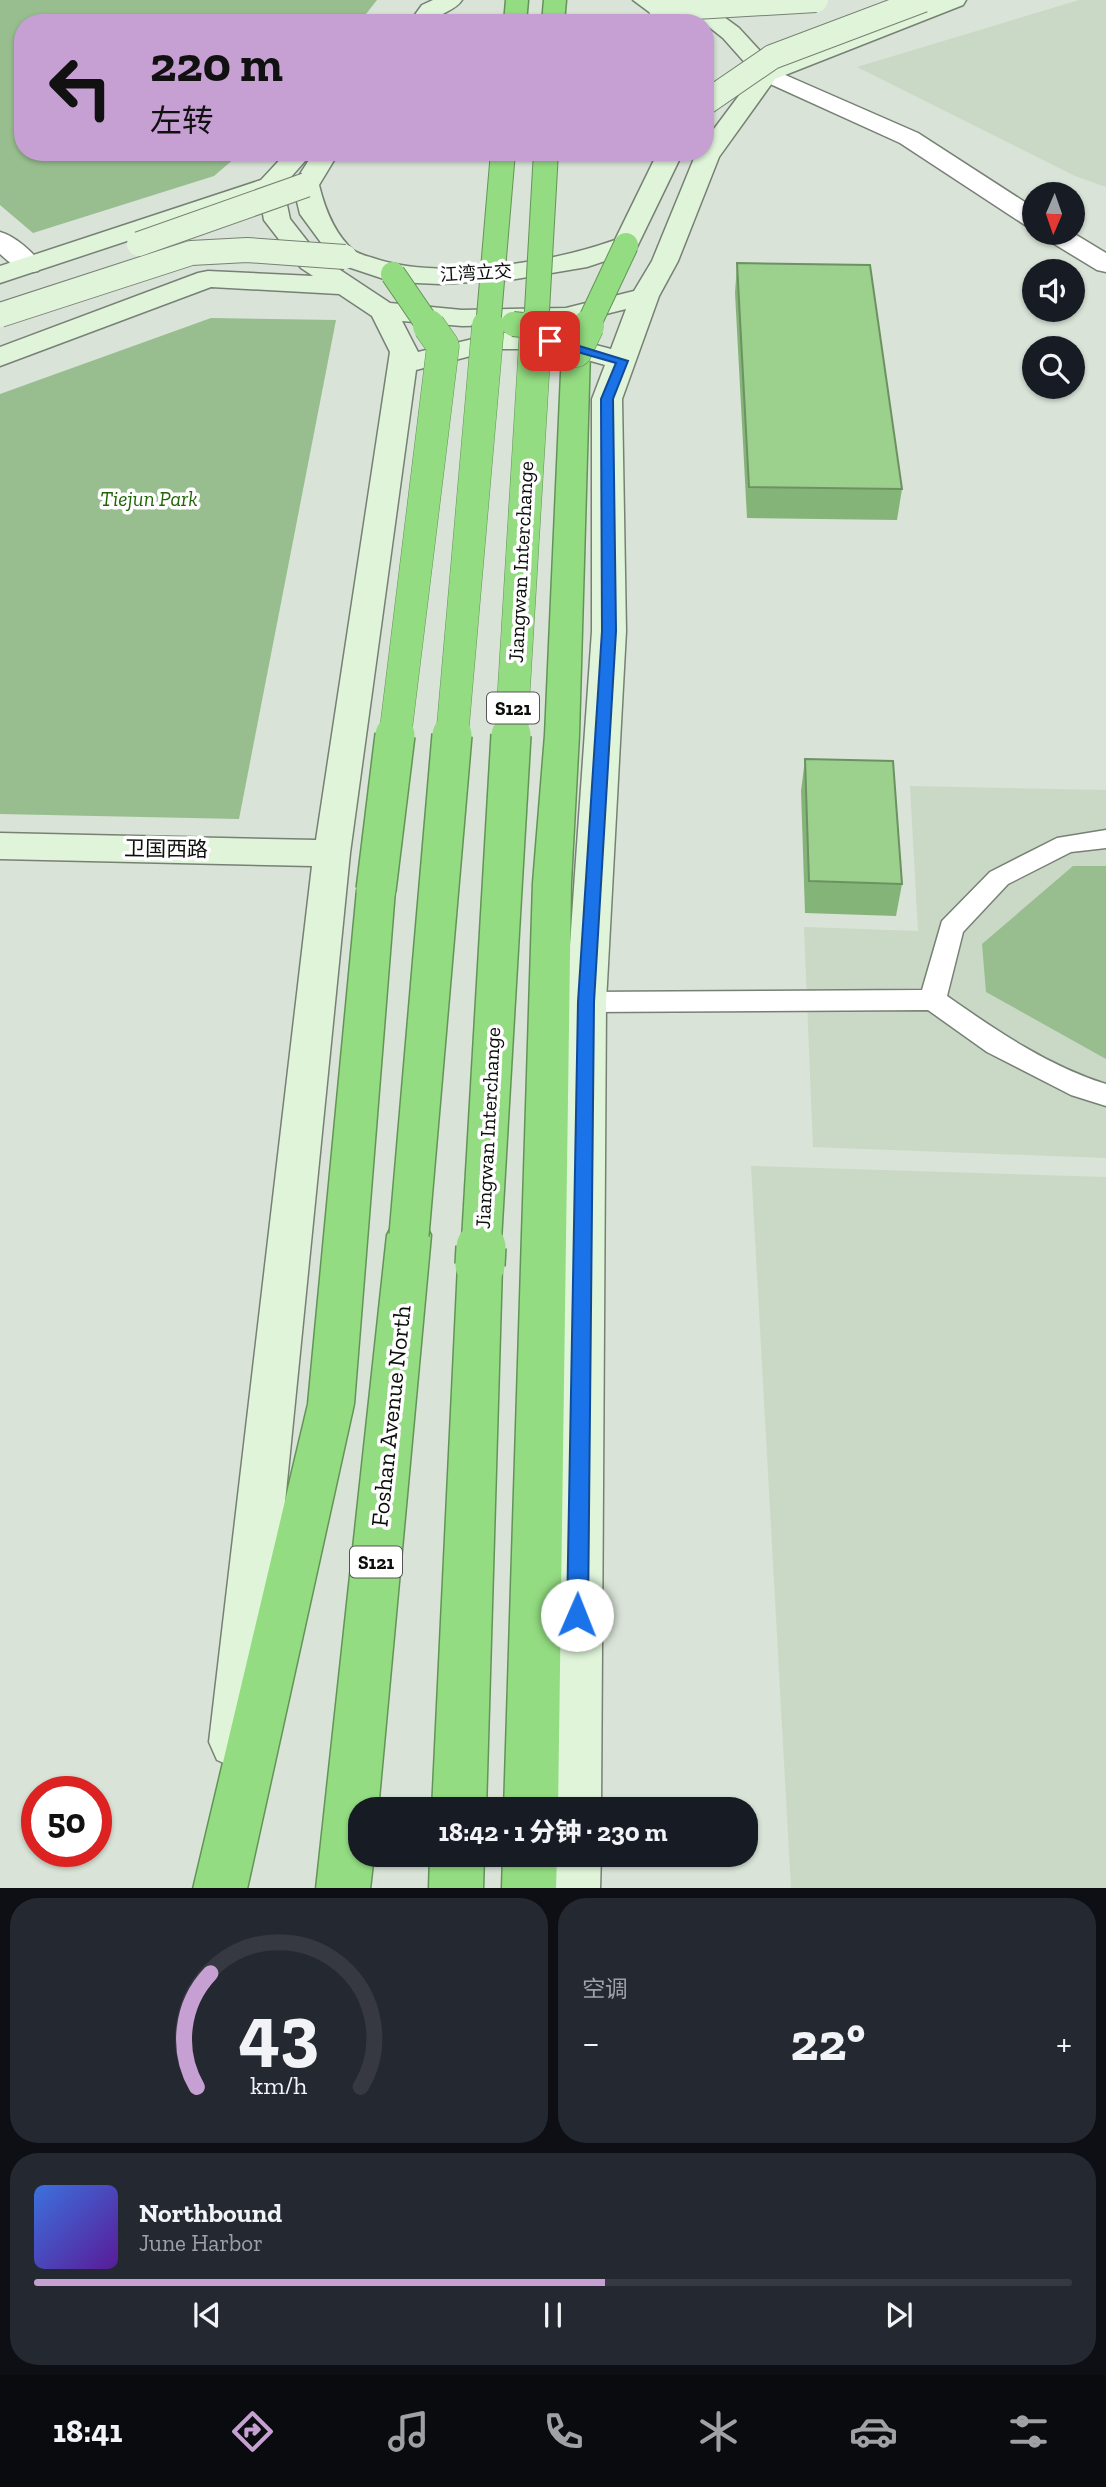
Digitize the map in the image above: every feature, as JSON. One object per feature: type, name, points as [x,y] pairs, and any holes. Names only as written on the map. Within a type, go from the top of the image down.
[{"type":"highway","name":"Foshan Avenue North","points":[[343,1888],[409,1235],[502,161]]},
{"type":"highway","name":"Jiangwan Interchange","points":[[460,1797],[480,1265],[544,161]]},
{"type":"highway","points":[[531,1797],[552,883],[562,735],[576,351],[626,245]]},
{"type":"highway","points":[[388,293],[443,346]]},
{"type":"highway","points":[[443,346],[470,329],[509,324],[555,328],[576,351]]},
{"type":"highway","points":[[219,1886],[331,1405],[376,890],[443,346]]},
{"type":"highway","points":[[456,1888],[457,1867]]},
{"type":"highway","points":[[529,1888],[530,1867]]},
{"type":"main road","points":[[410,13],[430,10],[451,0]]},
{"type":"main road","points":[[686,0],[707,14]]},
{"type":"main road","points":[[661,11],[816,0]]},
{"type":"main road","points":[[714,97],[772,57],[923,0]]},
{"type":"main road","points":[[714,146],[767,74],[955,0]]},
{"type":"main road","points":[[714,18],[730,29],[753,53],[767,74]]},
{"type":"main road","points":[[0,275],[270,184],[292,161]]},
{"type":"main road","points":[[0,292],[306,186],[321,161]]},
{"type":"main road","points":[[626,245],[667,161]]},
{"type":"main road","points":[[575,1797],[586,1002],[609,631],[607,399],[645,296],[665,261],[705,161]]},
{"type":"main road","points":[[270,184],[277,220],[310,262],[343,286]]},
{"type":"main road","points":[[306,186],[313,214],[345,257]]},
{"type":"main road","name":"江湾立交","points":[[0,316],[191,253],[247,250],[345,257],[388,293],[440,276],[516,271],[587,259],[626,245]]},
{"type":"main road","points":[[0,357],[208,279],[343,286],[388,293],[462,318],[566,316],[645,296]]},
{"type":"main road","points":[[219,1886],[332,853],[404,352],[388,293]]},
{"type":"main road","points":[[402,365],[498,341],[550,341],[622,361]]},
{"type":"main road","name":"卫国西路","points":[[0,846],[332,853]]},
{"type":"main road","points":[[573,1888],[574,1867]]},
{"type":"street","points":[[767,74],[909,138],[1022,211]]},
{"type":"street","points":[[0,240],[29,265]]},
{"type":"street","points":[[1075,245],[1106,264]]},
{"type":"lane","points":[[933,1000],[951,928],[999,878],[1066,844],[1106,839]]},
{"type":"lane","points":[[586,1002],[933,1000],[998,1045],[1081,1087],[1106,1095]]},
{"type":"shaded area","points":[[1079,0],[1106,0],[1106,187],[1075,176],[857,67]]},
{"type":"shaded area","points":[[910,786],[1106,790],[1106,1158],[813,1147],[804,927],[918,931]]},
{"type":"shaded area","points":[[751,1166],[1106,1177],[1106,1888],[791,1888]]},
{"type":"green space","points":[[0,0],[377,0],[366,14],[14,14],[14,161],[232,161],[214,176],[33,233],[0,205]]},
{"type":"green space","name":"Tiejun Park","points":[[211,318],[336,320],[239,819],[0,814],[0,394]]},
{"type":"green space","points":[[1073,866],[1106,866],[1106,1059],[986,992],[982,944]]},
{"type":"building","points":[[737,263],[870,265],[902,489],[749,487]]},
{"type":"building","points":[[805,759],[893,761],[902,884],[809,881]]},
{"type":"route","points":[[550,341],[622,361],[607,399],[609,631],[586,1002],[577,1615]]}]
